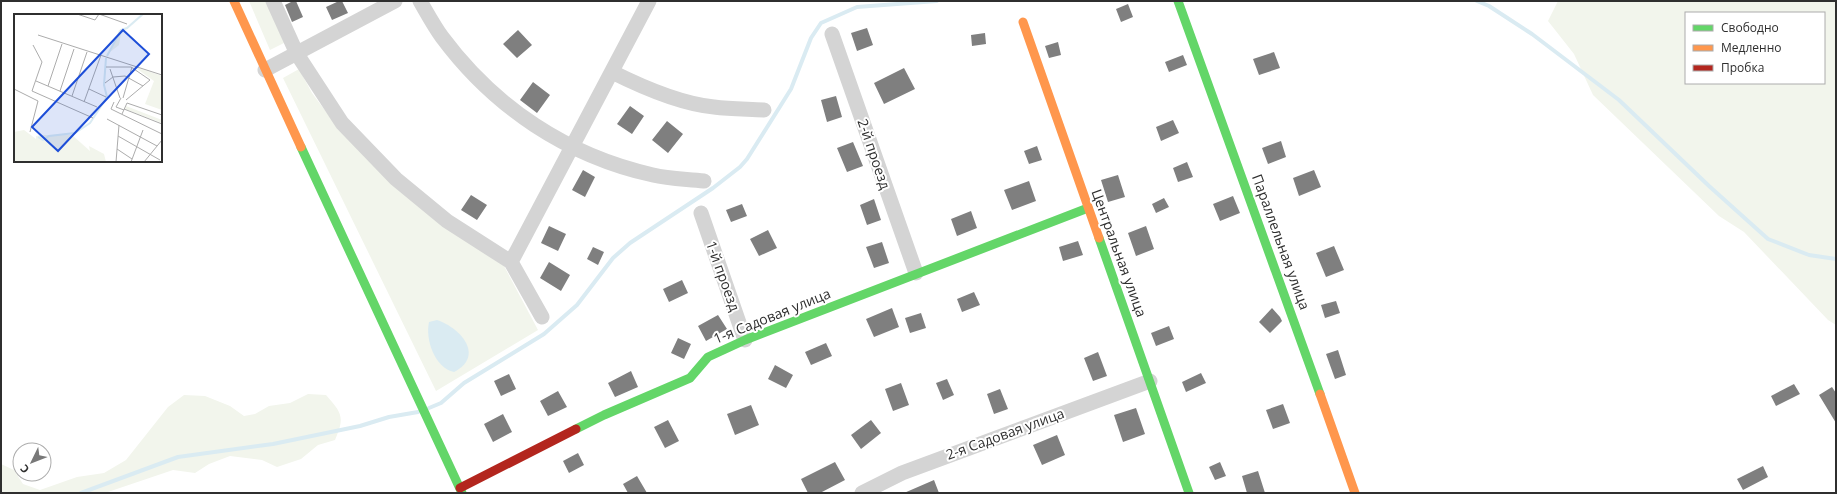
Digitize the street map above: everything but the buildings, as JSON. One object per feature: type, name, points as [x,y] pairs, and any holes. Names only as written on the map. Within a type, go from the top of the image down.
[{"type":"street","points":[[234,1],[461,490]]},
{"type":"street","points":[[273,1],[297,54],[342,123],[396,179],[448,221],[511,262],[542,316]]},
{"type":"street","points":[[266,70],[395,1]]},
{"type":"street","points":[[420,1],[442,36],[482,84],[523,119],[571,147],[612,163],[653,175],[704,181]]},
{"type":"street","points":[[511,262],[649,1]]},
{"type":"street","name":"Параллельная улица","points":[[1178,1],[1286,295],[1355,493]]},
{"type":"street","name":"Центральная улица","points":[[1023,22],[1189,493]]},
{"type":"street","name":"2-й проезд","points":[[832,34],[916,273]]},
{"type":"street","points":[[612,72],[635,84],[664,94],[712,107],[764,110]]},
{"type":"street","name":"1-я Садовая улица","points":[[461,490],[604,415],[690,378],[708,357],[745,340],[1088,208]]},
{"type":"street","name":"1-й проезд","points":[[701,213],[745,340]]},
{"type":"street","name":"2-я Садовая улица","points":[[862,493],[902,473],[1150,381]]},
{"type":"shaded area","points":[[249,1],[268,1],[286,42],[270,50]]},
{"type":"shaded area","points":[[1558,1],[1836,1],[1836,325],[1828,320],[1744,232],[1719,216],[1593,95],[1574,54],[1548,21]]},
{"type":"shaded area","points":[[299,69],[312,93],[338,128],[503,264],[538,330],[436,391],[283,78]]},
{"type":"shaded area","points":[[437,320],[454,329],[466,343],[469,351],[468,358],[463,366],[454,372],[442,365],[437,359],[430,345],[428,329],[429,322]]},
{"type":"shaded area","points":[[308,394],[326,395],[339,411],[341,420],[335,440],[318,445],[301,459],[277,467],[262,460],[230,456],[209,464],[195,473],[173,470],[105,493],[1,493],[1,464],[12,469],[12,482],[22,482],[23,484],[40,490],[77,477],[104,473],[126,460],[168,407],[184,395],[205,396],[230,406],[244,416],[255,414],[269,406],[290,403]]},
{"type":"waterway","points":[[429,408],[441,403],[464,383],[544,334],[577,305],[613,258],[630,243],[713,188],[740,167],[747,159],[791,89],[811,38],[821,23],[857,7],[937,1]]},
{"type":"waterway","points":[[1477,1],[1489,6],[1532,34],[1619,100],[1709,186],[1768,239],[1809,255],[1836,259]]},
{"type":"waterway","points":[[81,493],[178,457],[273,444],[360,426],[389,417],[418,412]]},
{"type":"traffic: fast","points":[[1178,1],[1320,394]]},
{"type":"traffic: fast","points":[[301,147],[462,493]]},
{"type":"traffic: fast","points":[[576,429],[604,415],[690,378],[708,357],[745,340],[1088,208]]},
{"type":"traffic: fast","points":[[1099,238],[1189,493]]},
{"type":"traffic: slow","points":[[234,1],[301,147]]},
{"type":"traffic: slow","points":[[1023,22],[1099,238]]},
{"type":"traffic: slow","points":[[1320,394],[1355,493]]},
{"type":"traffic: jam","points":[[460,488],[576,429]]}]
